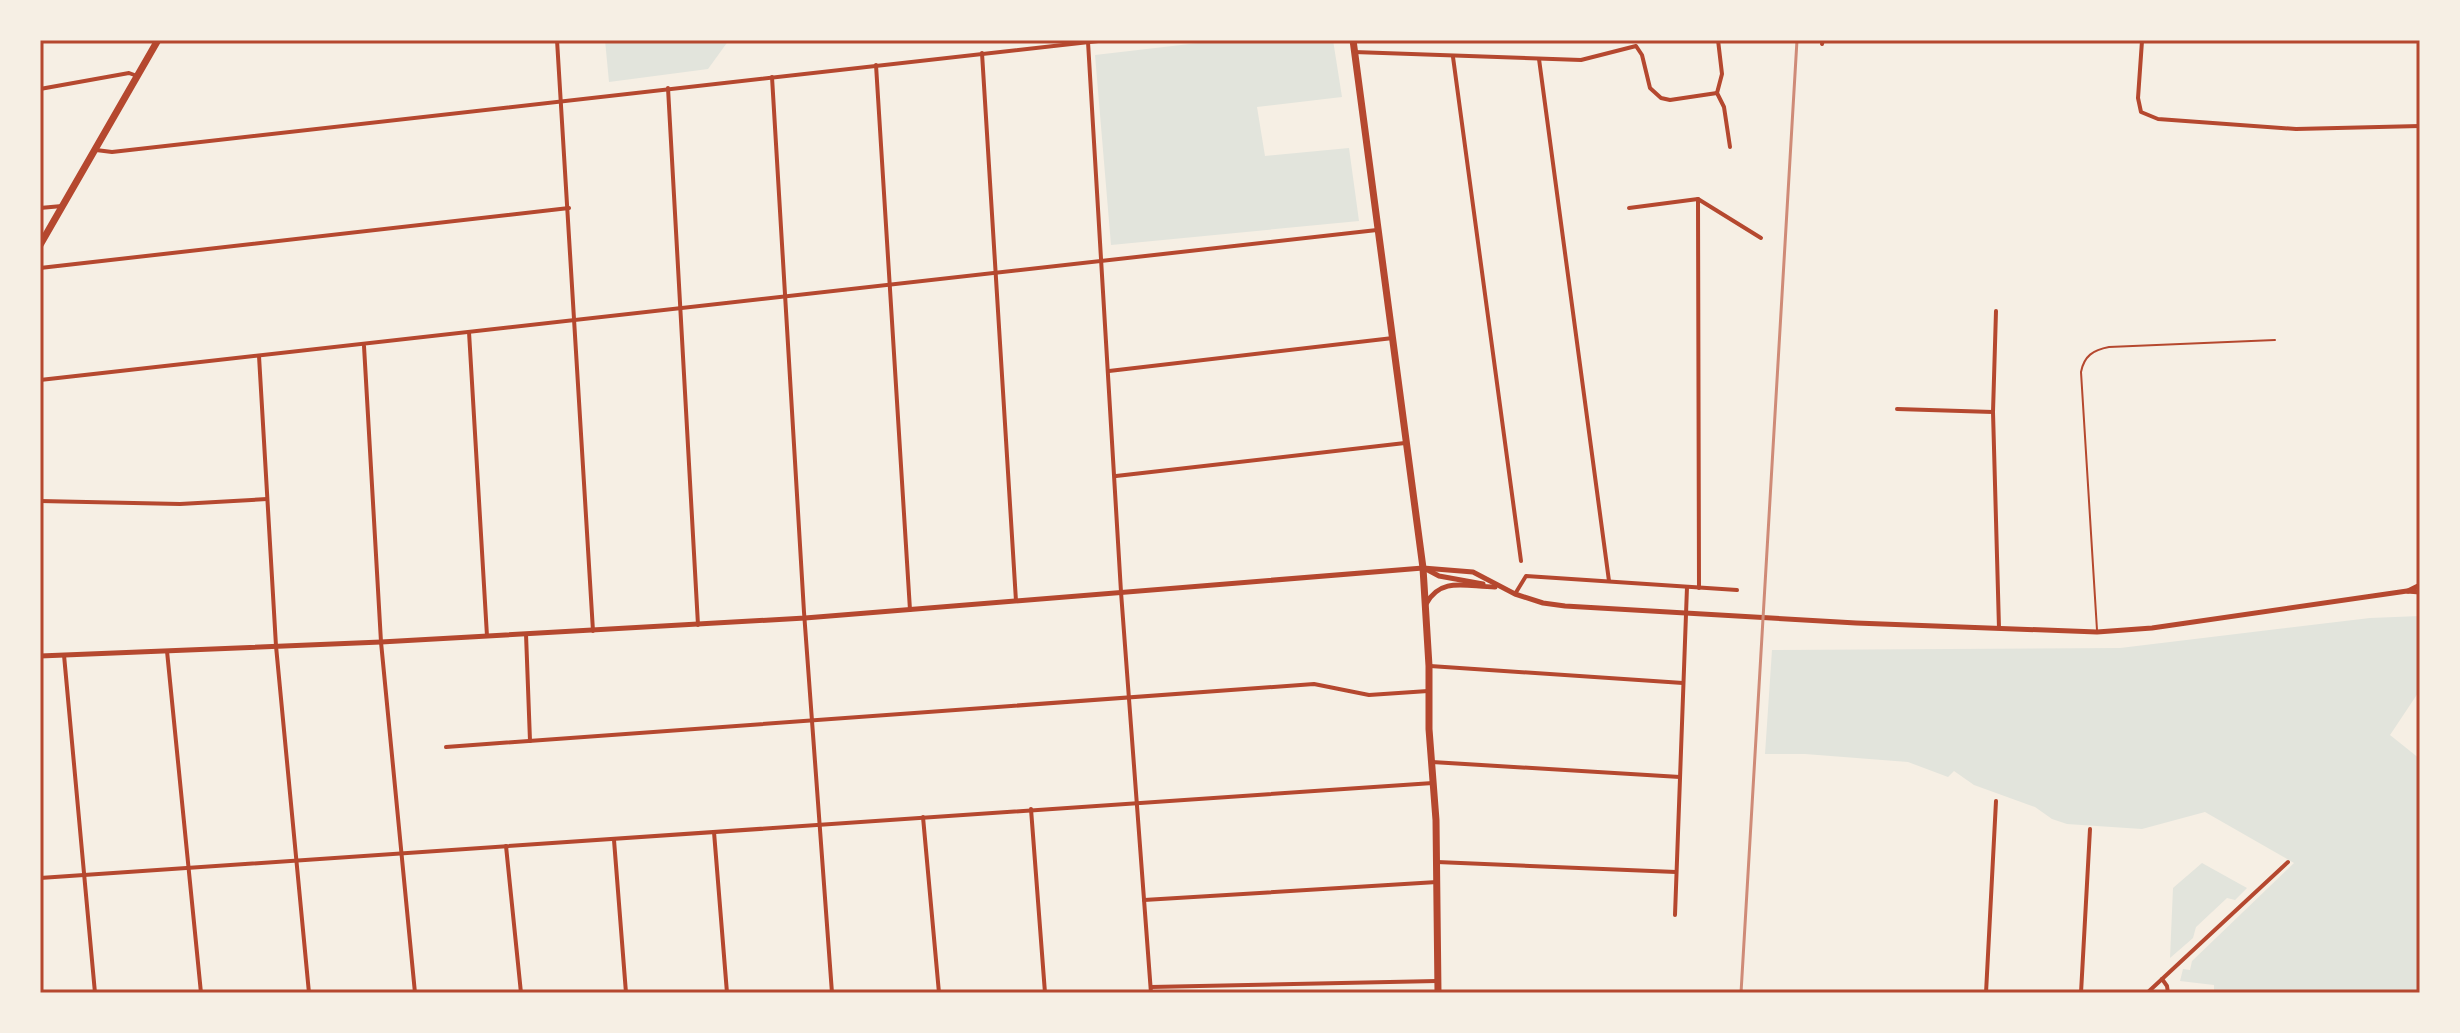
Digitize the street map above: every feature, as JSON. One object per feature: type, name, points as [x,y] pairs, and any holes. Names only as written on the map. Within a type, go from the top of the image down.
[{"type":"main road","points":[[40,245],[158,40]]},
{"type":"main road","points":[[1353,40],[1423,568],[1437,862],[1438,993]]},
{"type":"street","points":[[557,40],[593,631]]},
{"type":"street","points":[[96,150],[112,152],[1107,40]]},
{"type":"street","points":[[1718,40],[1722,74],[1717,93],[1724,107],[1730,147]]},
{"type":"street","points":[[2149,40],[2139,41],[2138,98],[2141,112],[2158,119],[2296,129],[2420,126]]},
{"type":"street","points":[[1088,41],[1128,698],[1151,990],[1437,981]]},
{"type":"street","points":[[1354,52],[1590,59],[1636,46],[1642,55],[1650,88],[1661,98],[1670,100],[1717,93]]},
{"type":"street","points":[[982,53],[1016,601]]},
{"type":"street","points":[[1453,57],[1521,561]]},
{"type":"street","points":[[1539,59],[1609,581]]},
{"type":"street","points":[[876,65],[910,610]]},
{"type":"street","points":[[40,89],[129,73],[137,76]]},
{"type":"street","points":[[772,77],[805,618],[832,993]]},
{"type":"street","points":[[668,88],[698,625]]},
{"type":"street","points":[[1629,208],[1698,199],[1761,238]]},
{"type":"street","points":[[1698,199],[1699,588]]},
{"type":"street","points":[[40,208],[62,206]]},
{"type":"street","points":[[40,268],[569,208]]},
{"type":"street","points":[[40,380],[1379,230]]},
{"type":"street","points":[[1996,311],[1993,412],[1999,629]]},
{"type":"street","points":[[469,332],[487,636]]},
{"type":"street","points":[[1109,371],[1393,338]]},
{"type":"street","points":[[364,344],[381,642],[415,993]]},
{"type":"street","points":[[259,356],[276,646],[309,993]]},
{"type":"street","points":[[1897,409],[1993,412]]},
{"type":"street","points":[[1116,476],[1405,443]]},
{"type":"street","points":[[40,501],[180,504],[267,499]]},
{"type":"street","points":[[40,656],[698,625],[1423,568],[1473,572],[1496,587],[1554,604],[1659,613],[2097,632],[2152,628],[2407,591],[2420,592]]},
{"type":"street","points":[[1515,594],[1526,576],[1737,590]]},
{"type":"street","points":[[2407,591],[2420,585]]},
{"type":"street","points":[[1425,604],[1432,593],[1442,586],[1496,587]]},
{"type":"street","points":[[1675,915],[1687,587]]},
{"type":"street","points":[[526,634],[530,741]]},
{"type":"street","points":[[167,651],[201,993]]},
{"type":"street","points":[[64,655],[95,993]]},
{"type":"street","points":[[1429,666],[1683,683]]},
{"type":"street","points":[[446,747],[1314,684],[1369,695],[1428,691]]},
{"type":"street","points":[[1432,762],[1680,777]]},
{"type":"street","points":[[40,878],[1433,783]]},
{"type":"street","points":[[1986,993],[1996,801]]},
{"type":"street","points":[[1031,809],[1045,993]]},
{"type":"street","points":[[923,817],[939,993]]},
{"type":"street","points":[[2081,993],[2090,829]]},
{"type":"street","points":[[714,832],[727,993]]},
{"type":"street","points":[[614,839],[626,993]]},
{"type":"street","points":[[506,846],[521,993]]},
{"type":"street","points":[[1437,862],[1676,872]]},
{"type":"street","points":[[2147,993],[2288,862]]},
{"type":"street","points":[[1144,900],[1437,882]]},
{"type":"street","points":[[2162,979],[2168,993]]},
{"type":"lane","points":[[2097,632],[2081,372],[2083,361],[2098,349],[2109,347],[2275,340]]},
{"type":"shaded area","points":[[605,40],[729,40],[708,69],[609,82]]},
{"type":"shaded area","points":[[1224,40],[1333,40],[1342,97],[1257,107],[1265,156],[1349,148],[1359,221],[1111,245],[1095,55]]},
{"type":"shaded area","points":[[2420,616],[2420,690],[2390,735],[2420,759],[2420,993],[2214,993],[2214,985],[2180,981],[2183,969],[2190,970],[2192,961],[2294,863],[2205,812],[2142,829],[2067,824],[2052,819],[2035,807],[1974,785],[1954,771],[1948,777],[1908,762],[1765,754],[1772,650],[2120,648],[2370,618]]},
{"type":"shaded area","points":[[2202,863],[2247,888],[2235,900],[2227,898],[2196,927],[2193,938],[2170,958],[2173,888]]},
{"type":"railway","points":[[1741,993],[1797,40]]}]
